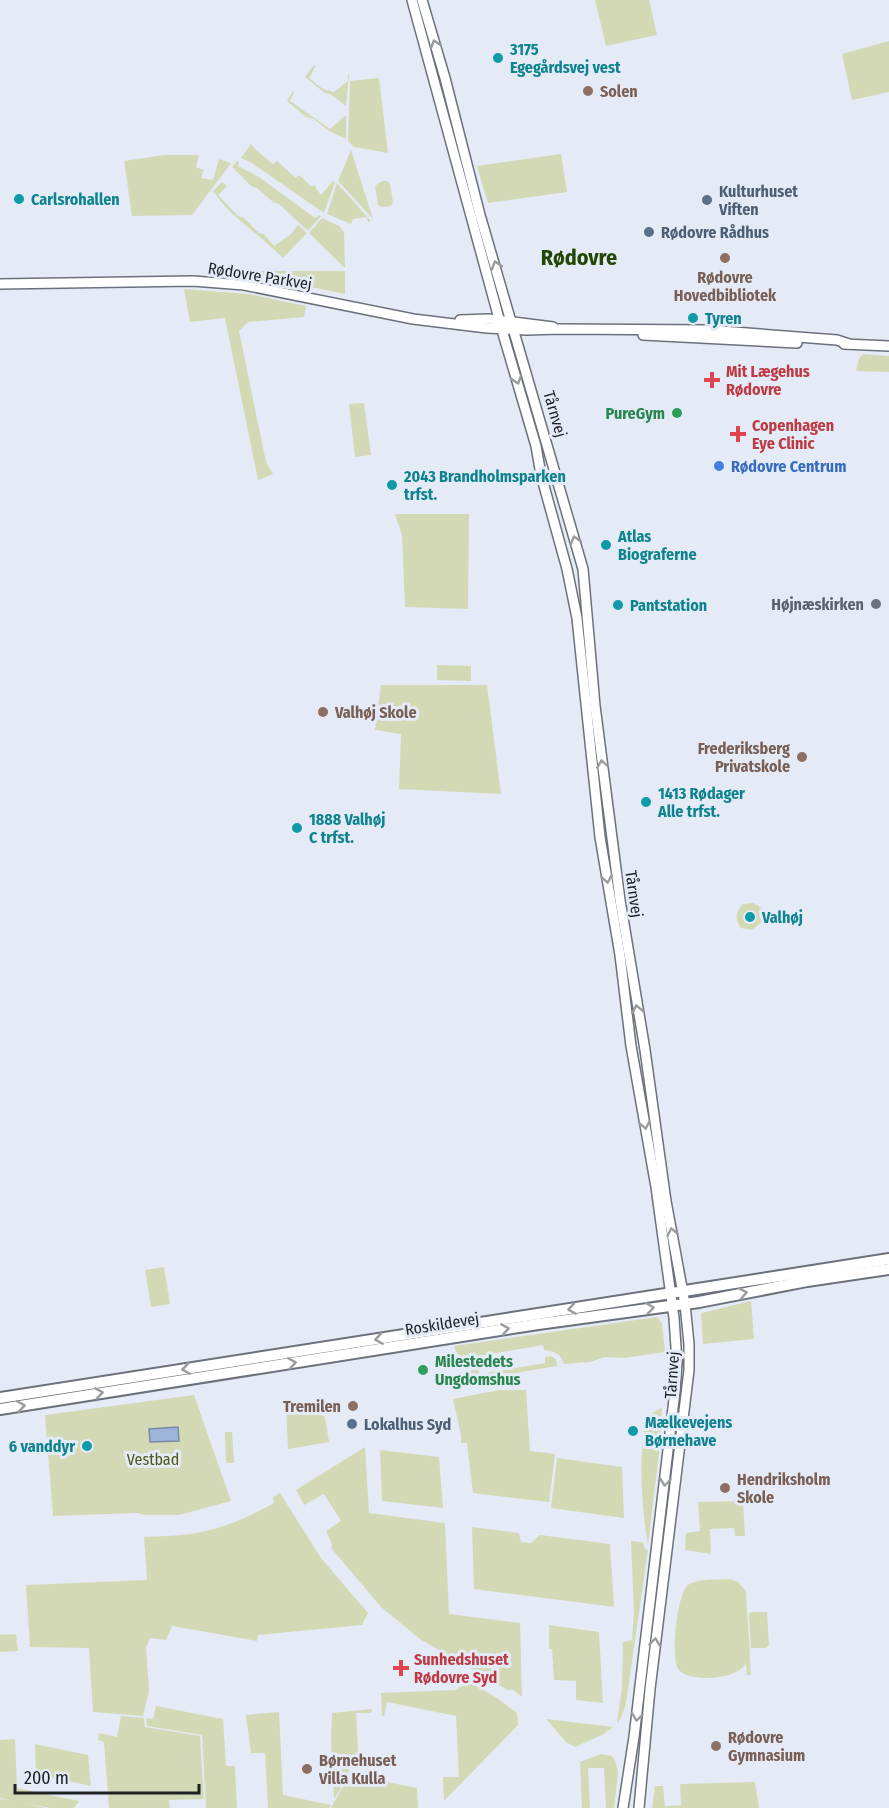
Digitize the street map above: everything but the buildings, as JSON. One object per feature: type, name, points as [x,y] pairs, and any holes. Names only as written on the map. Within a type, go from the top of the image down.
[{"type":"main road","name":"Roskildevej","points":[[0,1409],[40,1397],[670,1292],[889,1259]]},
{"type":"main road","name":"Roskildevej","points":[[0,1398],[40,1397],[685,1304],[889,1269]]},
{"type":"street","name":"Tårnvej","points":[[412,0],[536,446],[565,559],[577,618],[600,837],[620,955],[632,1052],[656,1187],[672,1305],[676,1352],[675,1391],[633,1745],[623,1808]]},
{"type":"street","name":"Tårnvej","points":[[422,0],[445,78],[480,215],[514,325],[584,573],[594,698],[620,900],[666,1200],[685,1304],[689,1370],[651,1677],[639,1808]]},
{"type":"street","name":"Rødovre Parkvej","points":[[0,284],[177,280],[263,289],[413,319],[442,322],[837,340],[849,344],[889,345]]},
{"type":"street","points":[[633,1745],[645,1746]]},
{"type":"green space","points":[[595,0],[649,0],[657,35],[606,46]]},
{"type":"green space","points":[[889,41],[889,92],[852,100],[842,54]]},
{"type":"green space","points":[[314,65],[316,66],[309,78],[323,89],[334,92],[348,81],[348,73],[349,75],[346,106],[305,77]]},
{"type":"green space","points":[[379,78],[388,153],[354,147],[348,141],[350,81]]},
{"type":"green space","points":[[293,91],[290,101],[330,129],[346,115],[346,139],[329,131],[314,119],[306,117],[287,101]]},
{"type":"green space","points":[[251,144],[273,164],[277,161],[296,178],[299,175],[312,187],[314,185],[321,195],[333,181],[335,182],[324,213],[252,163],[241,158]]},
{"type":"green space","points":[[351,150],[373,219],[338,181]]},
{"type":"green space","points":[[561,154],[567,192],[488,203],[477,166]]},
{"type":"green space","points":[[164,155],[199,155],[196,167],[204,170],[201,178],[213,180],[219,159],[231,163],[192,215],[132,216],[124,161]]},
{"type":"green space","points":[[237,161],[238,166],[259,177],[315,218],[321,216],[308,231],[279,204],[251,186],[232,167]]},
{"type":"green space","points":[[382,181],[390,184],[393,202],[391,206],[378,205],[375,186]]},
{"type":"green space","points":[[222,182],[227,186],[218,195],[238,216],[243,217],[259,233],[264,234],[274,246],[291,234],[298,225],[307,233],[283,258],[221,201],[213,191]]},
{"type":"green space","points":[[337,183],[371,221],[368,222],[367,217],[353,219],[351,224],[327,214]]},
{"type":"green space","points":[[322,218],[339,226],[344,232],[345,268],[309,233]]},
{"type":"green space","points":[[245,271],[345,271],[345,294],[246,274]]},
{"type":"green space","points":[[184,289],[249,294],[306,306],[304,317],[248,322],[239,331],[266,462],[273,474],[258,480],[225,318],[190,322]]},
{"type":"green space","points":[[863,354],[889,356],[889,372],[856,371],[859,358]]},
{"type":"green space","points":[[364,403],[371,455],[355,457],[349,404]]},
{"type":"green space","points":[[395,514],[469,514],[468,609],[405,607],[402,535]]},
{"type":"green space","points":[[437,665],[471,666],[471,681],[437,680]]},
{"type":"green space","points":[[381,685],[487,685],[501,794],[399,789],[401,734],[375,730]]},
{"type":"green space","points":[[753,903],[766,914],[762,922],[752,930],[741,928],[737,919],[738,910],[743,904]]},
{"type":"green space","points":[[164,1267],[170,1304],[151,1307],[145,1270]]},
{"type":"green space","points":[[751,1301],[754,1339],[703,1344],[701,1313]]},
{"type":"green space","points":[[657,1317],[662,1323],[665,1352],[624,1358],[605,1357],[590,1362],[564,1364],[559,1355],[544,1350],[543,1345],[479,1356],[480,1363],[464,1365],[454,1346]]},
{"type":"green space","points":[[551,1356],[556,1359],[557,1366],[468,1381],[466,1371],[478,1369],[480,1374],[545,1363],[545,1357]]},
{"type":"green space","points":[[499,1390],[526,1390],[530,1451],[555,1454],[549,1502],[473,1493],[467,1443],[461,1443],[453,1399]]},
{"type":"green space","name":"Vestbad","points":[[194,1395],[231,1501],[179,1515],[138,1513],[53,1516],[45,1415]]},
{"type":"green space","points":[[314,1401],[316,1412],[325,1417],[329,1442],[288,1449],[286,1409],[305,1406],[305,1403]]},
{"type":"green space","points":[[662,1407],[648,1545],[642,1482],[643,1434],[645,1418]]},
{"type":"green space","points":[[225,1432],[232,1432],[234,1463],[226,1463]]},
{"type":"green space","points":[[365,1447],[369,1513],[445,1523],[449,1614],[520,1623],[522,1697],[512,1689],[509,1691],[420,1639],[381,1607],[331,1548],[332,1544],[326,1531],[341,1521],[324,1494],[304,1505],[296,1490]]},
{"type":"green space","points":[[380,1450],[439,1457],[443,1508],[382,1501]]},
{"type":"green space","points":[[557,1458],[622,1467],[624,1518],[551,1508]]},
{"type":"green space","points":[[280,1493],[321,1558],[368,1613],[362,1625],[258,1635],[257,1641],[172,1626],[166,1640],[150,1638],[146,1647],[149,1691],[143,1716],[93,1712],[89,1648],[30,1647],[26,1585],[147,1580],[144,1537],[191,1534],[223,1526],[274,1503],[273,1497]]},
{"type":"green space","points":[[743,1501],[745,1536],[735,1536],[734,1528],[710,1529],[711,1554],[685,1550],[686,1533],[700,1531],[698,1502]]},
{"type":"green space","points":[[472,1527],[519,1533],[521,1542],[531,1543],[540,1535],[610,1544],[614,1607],[474,1589]]},
{"type":"green space","points":[[631,1541],[643,1542],[645,1549],[648,1550],[626,1703],[617,1723],[622,1688],[623,1642],[632,1640],[634,1612]]},
{"type":"green space","points":[[730,1579],[738,1582],[746,1591],[751,1675],[747,1675],[746,1663],[734,1673],[714,1678],[693,1677],[685,1674],[676,1664],[675,1653],[676,1626],[684,1590],[688,1585],[697,1581]]},
{"type":"green space","points":[[767,1612],[769,1645],[766,1648],[751,1648],[749,1614]]},
{"type":"green space","points":[[549,1625],[599,1632],[603,1703],[576,1700],[576,1681],[554,1680],[552,1649],[549,1649]]},
{"type":"green space","points":[[16,1634],[18,1651],[0,1652],[0,1635]]},
{"type":"green space","points":[[469,1682],[517,1713],[518,1725],[444,1801],[443,1777],[459,1777],[456,1716],[387,1702],[384,1716],[382,1716],[381,1693],[455,1690]]},
{"type":"green space","points":[[156,1706],[223,1719],[226,1766],[235,1766],[237,1808],[206,1808],[202,1735],[147,1726],[146,1718],[153,1719]]},
{"type":"green space","points":[[372,1709],[371,1713],[356,1713],[359,1765],[348,1767],[349,1776],[334,1799],[332,1713]]},
{"type":"green space","points":[[279,1712],[283,1795],[331,1805],[329,1808],[268,1808],[265,1753],[251,1753],[246,1715]]},
{"type":"green space","points":[[121,1716],[144,1718],[145,1727],[200,1736],[204,1799],[169,1800],[170,1808],[109,1808],[104,1742],[98,1740],[99,1733],[117,1737]]},
{"type":"green space","points":[[546,1719],[613,1727],[604,1734],[575,1747],[566,1742]]},
{"type":"green space","points":[[15,1739],[17,1788],[79,1801],[74,1808],[50,1808],[24,1803],[45,1808],[0,1808],[0,1799],[12,1801],[0,1798],[0,1740]]},
{"type":"green space","points":[[35,1744],[88,1755],[91,1786],[36,1774]]},
{"type":"green space","points":[[601,1754],[612,1756],[618,1772],[614,1808],[606,1808],[604,1768],[588,1768],[590,1808],[582,1808],[580,1762]]},
{"type":"green space","points":[[374,1768],[372,1779],[417,1788],[418,1808],[331,1808],[347,1779]]},
{"type":"green space","points":[[755,1782],[759,1808],[652,1808],[655,1786],[663,1786],[665,1806],[681,1805],[680,1784]]},
{"type":"water","points":[[178,1427],[179,1441],[150,1442],[149,1429]]},
{"type":"place","name":"3175 Egegårdsvej vest","points":[[498,58]]},
{"type":"place","name":"Solen","points":[[588,91]]},
{"type":"place","name":"Carlsrohallen","points":[[19,199]]},
{"type":"place","name":"Kulturhuset Viften","points":[[707,200]]},
{"type":"place","name":"Rødovre Rådhus","points":[[649,232]]},
{"type":"place","name":"Rødovre Hovedbibliotek","points":[[725,258]]},
{"type":"place","name":"Tyren","points":[[693,318]]},
{"type":"place","name":"Mit Lægehus Rødovre","points":[[712,380]]},
{"type":"place","name":"PureGym","points":[[677,413]]},
{"type":"place","name":"Copenhagen Eye Clinic","points":[[738,434]]},
{"type":"place","name":"Rødovre Centrum","points":[[719,466]]},
{"type":"place","name":"2043 Brandholmsparken trfst.","points":[[392,485]]},
{"type":"place","name":"Atlas Biograferne","points":[[606,545]]},
{"type":"place","name":"Højnæskirken","points":[[876,604]]},
{"type":"place","name":"Pantstation","points":[[618,605]]},
{"type":"place","name":"Valhøj Skole","points":[[323,712]]},
{"type":"place","name":"Frederiksberg Privatskole","points":[[802,757]]},
{"type":"place","name":"1413 Rødager Alle trfst.","points":[[646,802]]},
{"type":"place","name":"1888 Valhøj C trfst.","points":[[297,828]]},
{"type":"place","name":"Valhøj","points":[[750,917]]},
{"type":"place","name":"Milestedets Ungdomshus","points":[[423,1370]]},
{"type":"place","name":"Tremilen","points":[[353,1406]]},
{"type":"place","name":"Lokalhus Syd","points":[[352,1424]]},
{"type":"place","name":"Mælkevejens Børnehave","points":[[633,1431]]},
{"type":"place","name":"6 vanddyr","points":[[87,1446]]},
{"type":"place","name":"Hendriksholm Skole","points":[[725,1488]]},
{"type":"place","name":"Sunhedshuset Rødovre Syd","points":[[401,1668]]},
{"type":"place","name":"Rødovre Gymnasium","points":[[716,1746]]},
{"type":"place","name":"Børnehuset Villa Kulla","points":[[307,1769]]},
{"type":"district","name":"Rødovre","points":[[579,257]]}]
